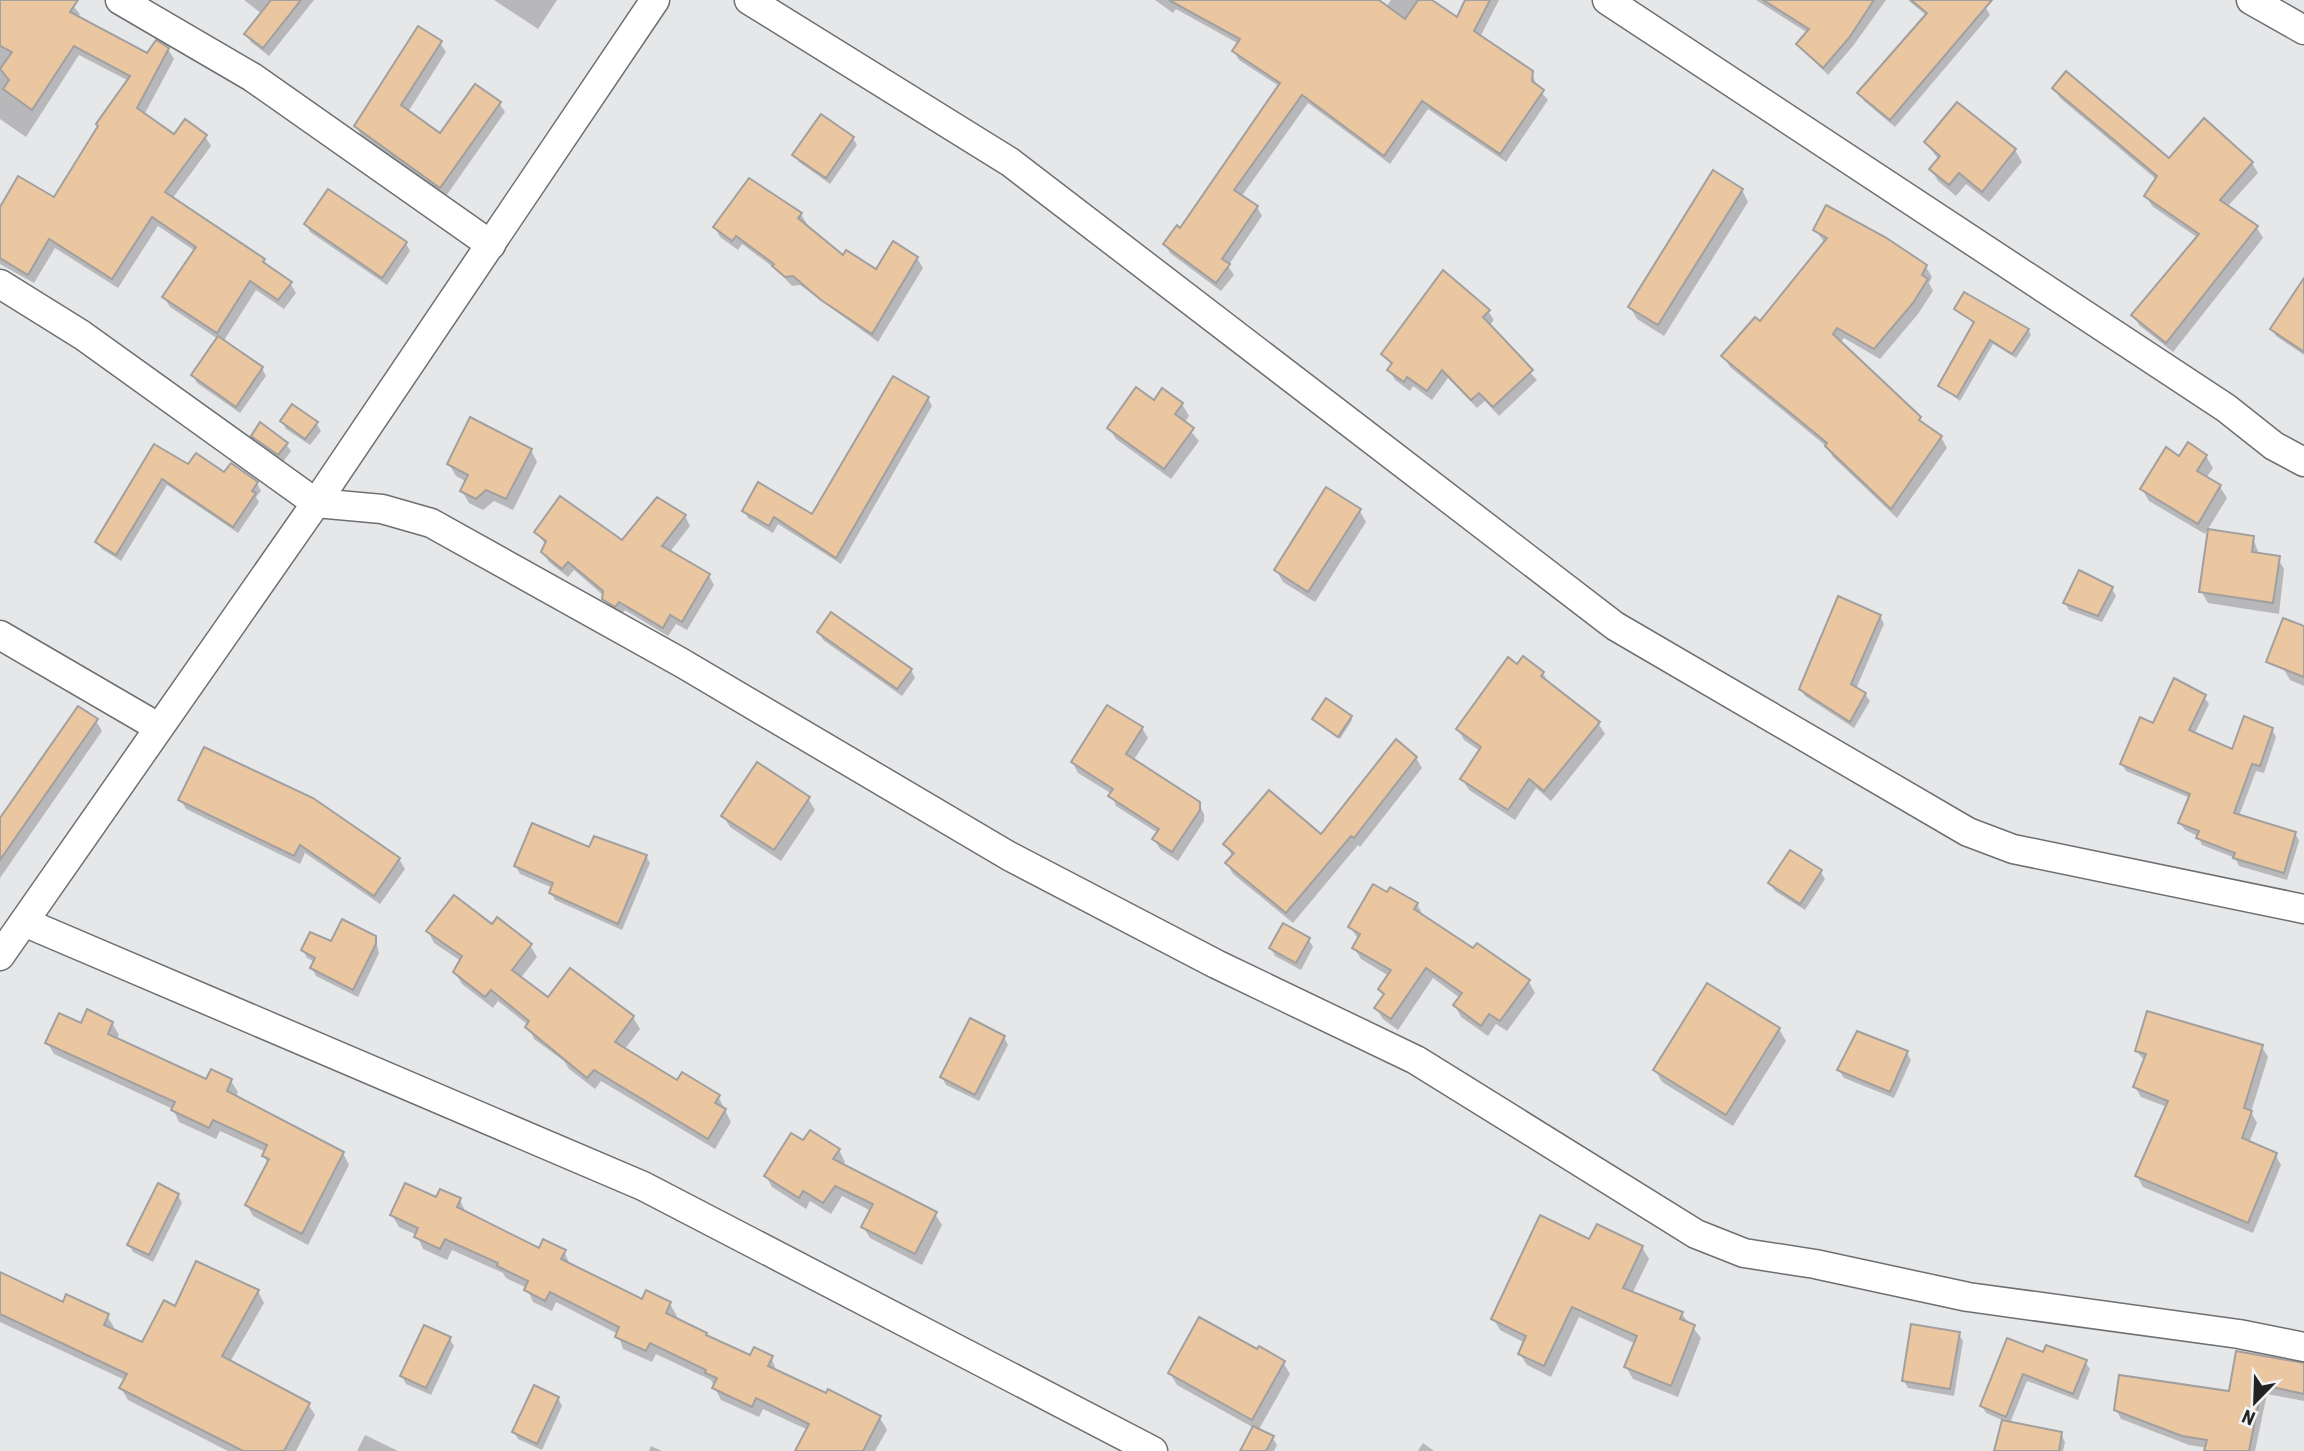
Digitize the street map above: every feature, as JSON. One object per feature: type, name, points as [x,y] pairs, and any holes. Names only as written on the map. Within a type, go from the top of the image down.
[{"type":"street","points":[[120,0],[251,77],[491,245]]},
{"type":"street","points":[[0,956],[316,503],[655,0]]},
{"type":"street","points":[[749,0],[1010,162],[1627,632],[1968,832],[2013,849],[2304,909]]},
{"type":"street","points":[[1606,0],[2304,462]]},
{"type":"street","points":[[2251,0],[2304,30]]},
{"type":"street","points":[[0,284],[82,335],[316,503],[382,509],[431,523],[682,663],[1009,856],[1216,964],[1416,1060],[1696,1234],[1744,1252],[1815,1264],[1968,1297],[2239,1334],[2304,1347]]},
{"type":"street","points":[[0,635],[158,727]]},
{"type":"street","points":[[24,922],[643,1186],[1153,1451]]},
{"type":"building","points":[[0,0],[78,0],[70,12],[147,53],[156,40],[169,48],[137,108],[174,134],[185,119],[207,135],[165,192],[265,259],[263,262],[292,282],[278,300],[250,281],[217,333],[162,297],[196,247],[152,217],[112,279],[49,239],[28,275],[0,258],[0,207],[18,176],[54,197],[98,126],[96,124],[130,76],[74,46],[32,110],[3,89],[9,80],[0,69],[12,52],[0,46]]},
{"type":"building","points":[[271,0],[301,0],[263,48],[244,34]]},
{"type":"building","points":[[1169,0],[1379,0],[1405,19],[1418,0],[1432,0],[1457,17],[1465,0],[1490,0],[1474,31],[1533,71],[1532,81],[1544,90],[1500,154],[1422,101],[1384,156],[1302,95],[1234,190],[1258,206],[1222,259],[1230,264],[1216,283],[1163,244],[1177,225],[1180,228],[1280,83],[1232,51],[1240,39]]},
{"type":"building","points":[[1763,0],[1874,0],[1849,38],[1823,68],[1796,44],[1809,29]]},
{"type":"building","points":[[1911,0],[1992,0],[1890,120],[1857,93],[1927,13]]},
{"type":"building","points":[[418,26],[442,41],[401,105],[440,133],[475,84],[501,102],[440,188],[354,126]]},
{"type":"building","points":[[2066,71],[2169,158],[2204,118],[2253,162],[2220,200],[2258,226],[2166,343],[2131,315],[2199,234],[2144,196],[2157,176],[2052,88]]},
{"type":"building","points":[[1957,102],[2016,149],[1982,192],[1959,173],[1949,185],[1929,169],[1940,156],[1924,142]]},
{"type":"building","points":[[821,114],[854,137],[826,178],[792,155]]},
{"type":"building","points":[[1713,170],[1743,189],[1658,325],[1628,307]]},
{"type":"building","points":[[749,178],[802,213],[798,218],[843,255],[846,250],[876,269],[893,241],[918,257],[872,334],[821,300],[793,276],[785,277],[772,266],[774,264],[736,236],[732,241],[713,227]]},
{"type":"building","points":[[328,189],[407,242],[382,278],[304,224]]},
{"type":"building","points":[[1826,205],[1885,237],[1927,265],[1922,275],[1928,279],[1913,303],[1874,349],[1837,328],[1833,334],[1921,417],[1919,420],[1942,436],[1891,509],[1825,446],[1827,443],[1721,356],[1755,317],[1760,321],[1827,238],[1813,230]]},
{"type":"building","points":[[1443,270],[1490,310],[1483,317],[1533,370],[1493,407],[1479,393],[1471,400],[1442,370],[1427,391],[1407,377],[1404,382],[1387,370],[1392,363],[1381,354]]},
{"type":"building","points":[[2304,278],[2304,352],[2270,329]]},
{"type":"building","points":[[1964,292],[2029,329],[2012,354],[1990,340],[1957,397],[1938,386],[1974,322],[1954,309]]},
{"type":"building","points":[[218,336],[263,367],[236,407],[191,375]]},
{"type":"building","points":[[893,376],[929,397],[836,558],[774,517],[769,526],[742,511],[758,482],[812,514]]},
{"type":"building","points":[[1136,387],[1154,400],[1162,388],[1183,403],[1175,414],[1194,428],[1164,469],[1107,428]]},
{"type":"building","points":[[292,404],[318,422],[305,439],[280,421]]},
{"type":"building","points":[[470,417],[532,449],[506,499],[486,490],[476,499],[460,491],[468,475],[447,464]]},
{"type":"building","points":[[260,422],[288,443],[278,455],[251,436]]},
{"type":"building","points":[[2188,442],[2207,455],[2197,471],[2221,485],[2198,524],[2140,489],[2166,447],[2179,456]]},
{"type":"building","points":[[154,444],[188,464],[196,453],[224,472],[231,463],[258,482],[252,491],[256,493],[233,527],[162,479],[116,555],[95,542]]},
{"type":"building","points":[[1326,487],[1361,509],[1308,592],[1274,570]]},
{"type":"building","points":[[560,496],[622,540],[657,497],[686,515],[662,546],[710,574],[682,622],[670,615],[663,628],[619,602],[615,607],[602,599],[603,591],[568,562],[562,569],[541,552],[546,541],[534,532]]},
{"type":"building","points":[[2208,529],[2254,536],[2252,552],[2280,556],[2273,603],[2199,592]]},
{"type":"building","points":[[2079,570],[2113,587],[2098,616],[2063,603]]},
{"type":"building","points":[[1838,596],[1881,615],[1851,684],[1866,693],[1850,722],[1799,689]]},
{"type":"building","points":[[831,612],[912,669],[897,689],[817,632]]},
{"type":"building","points":[[2283,618],[2304,626],[2304,677],[2266,662]]},
{"type":"building","points":[[1523,656],[1544,672],[1541,676],[1600,722],[1544,791],[1529,779],[1508,810],[1460,779],[1481,747],[1456,729],[1508,657],[1517,664]]},
{"type":"building","points":[[2174,678],[2206,695],[2189,730],[2232,749],[2244,716],[2273,728],[2260,766],[2252,764],[2234,813],[2296,832],[2284,873],[2233,858],[2235,853],[2196,838],[2199,831],[2178,823],[2190,794],[2120,764],[2140,717],[2153,723]]},
{"type":"building","points":[[1326,698],[1352,716],[1338,737],[1312,719]]},
{"type":"building","points":[[1107,705],[1143,727],[1126,754],[1200,802],[1200,810],[1172,852],[1152,839],[1159,829],[1108,796],[1113,789],[1071,762]]},
{"type":"building","points":[[78,706],[98,719],[0,860],[0,818]]},
{"type":"building","points":[[1396,739],[1417,757],[1354,838],[1351,836],[1286,913],[1225,863],[1234,853],[1223,844],[1269,790],[1321,834]]},
{"type":"building","points":[[204,747],[313,798],[400,858],[374,896],[300,845],[294,856],[178,800]]},
{"type":"building","points":[[757,762],[810,797],[774,850],[721,816]]},
{"type":"building","points":[[532,823],[589,847],[594,836],[647,855],[618,924],[549,893],[553,883],[514,866]]},
{"type":"building","points":[[1790,850],[1822,870],[1800,904],[1768,883]]},
{"type":"building","points":[[1373,884],[1387,892],[1390,887],[1418,903],[1414,909],[1473,948],[1477,943],[1530,980],[1500,1021],[1489,1014],[1481,1026],[1453,1005],[1462,993],[1426,968],[1391,1019],[1374,1008],[1384,994],[1378,989],[1391,970],[1352,948],[1360,934],[1348,927]]},
{"type":"building","points":[[454,895],[492,924],[497,917],[532,944],[512,970],[548,997],[570,968],[634,1016],[615,1042],[677,1080],[682,1072],[720,1095],[715,1103],[726,1109],[708,1139],[594,1070],[587,1078],[525,1027],[529,1021],[491,990],[485,997],[453,972],[462,956],[426,931]]},
{"type":"building","points":[[342,919],[376,936],[376,944],[353,990],[310,968],[315,958],[301,950],[310,932],[331,941]]},
{"type":"building","points":[[1283,923],[1310,938],[1296,963],[1269,948]]},
{"type":"building","points":[[1707,983],[1780,1028],[1726,1115],[1653,1070]]},
{"type":"building","points":[[87,1009],[113,1022],[108,1034],[206,1079],[211,1069],[232,1079],[227,1091],[344,1152],[302,1234],[245,1205],[269,1159],[262,1156],[267,1145],[213,1120],[209,1128],[171,1110],[175,1102],[45,1043],[59,1013],[81,1023]]},
{"type":"building","points":[[2147,1011],[2263,1045],[2244,1108],[2252,1111],[2242,1138],[2277,1153],[2248,1223],[2135,1176],[2168,1101],[2133,1087],[2146,1054],[2135,1051]]},
{"type":"building","points":[[970,1018],[1005,1036],[975,1095],[940,1077]]},
{"type":"building","points":[[1857,1031],[1908,1051],[1890,1092],[1837,1070]]},
{"type":"building","points":[[810,1130],[840,1149],[833,1159],[937,1212],[915,1254],[861,1227],[873,1204],[835,1186],[823,1203],[803,1191],[799,1198],[764,1176],[791,1133],[803,1140]]},
{"type":"building","points":[[158,1183],[179,1194],[149,1255],[127,1245]]},
{"type":"building","points":[[405,1183],[436,1197],[440,1189],[461,1198],[457,1207],[539,1248],[543,1239],[566,1250],[561,1259],[642,1299],[646,1290],[671,1302],[666,1313],[707,1333],[706,1335],[750,1355],[754,1347],[773,1356],[768,1366],[826,1393],[828,1389],[881,1416],[863,1451],[795,1451],[809,1424],[756,1398],[752,1407],[712,1388],[717,1378],[705,1373],[706,1370],[650,1343],[646,1351],[615,1337],[619,1327],[550,1292],[545,1301],[524,1290],[528,1281],[497,1266],[498,1263],[445,1239],[440,1249],[414,1237],[418,1228],[390,1215]]},
{"type":"building","points":[[1540,1215],[1589,1239],[1597,1224],[1643,1246],[1623,1288],[1683,1312],[1680,1319],[1695,1325],[1671,1386],[1624,1367],[1637,1336],[1572,1307],[1544,1366],[1518,1354],[1526,1336],[1491,1319]]},
{"type":"building","points":[[196,1261],[259,1290],[222,1356],[310,1403],[284,1451],[243,1451],[119,1388],[127,1374],[0,1314],[0,1272],[63,1302],[66,1294],[109,1314],[104,1325],[142,1342],[164,1300],[175,1306]]},
{"type":"building","points":[[1199,1317],[1285,1361],[1252,1420],[1168,1373]]},
{"type":"building","points":[[1911,1324],[1960,1332],[1950,1389],[1902,1381]]},
{"type":"building","points":[[424,1325],[451,1337],[426,1388],[400,1376]]},
{"type":"building","points":[[2007,1338],[2043,1352],[2046,1345],[2087,1360],[2073,1394],[2023,1374],[2006,1417],[1980,1406]]},
{"type":"building","points":[[2236,1351],[2304,1363],[2304,1394],[2262,1385],[2249,1451],[2204,1451],[2207,1440],[2182,1436],[2114,1410],[2119,1375],[2229,1391]]},
{"type":"building","points":[[534,1385],[559,1397],[537,1444],[512,1432]]},
{"type":"building","points":[[2002,1420],[2062,1432],[2059,1451],[1994,1451]]},
{"type":"building","points":[[1253,1426],[1274,1436],[1266,1451],[1240,1451]]}]
